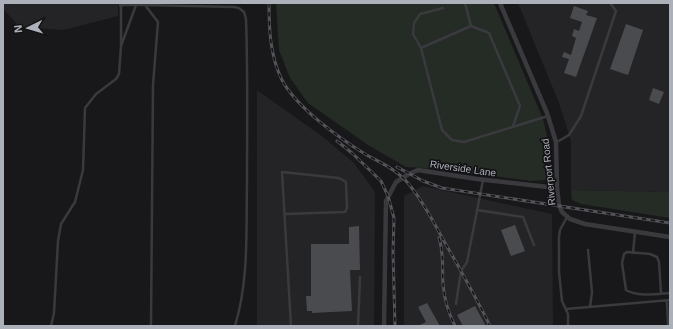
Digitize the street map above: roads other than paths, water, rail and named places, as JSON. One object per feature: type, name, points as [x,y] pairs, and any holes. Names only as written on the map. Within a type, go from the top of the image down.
[{"type":"street","name":"Riverport Road","points":[[500,3],[548,116],[556,142],[557,188],[559,206],[562,212],[570,219],[585,224],[670,237]]},
{"type":"street","name":"Riverside Lane","points":[[384,326],[386,201],[396,182],[418,170],[483,180],[557,188]]},
{"type":"lane","points":[[465,3],[471,26]]},
{"type":"lane","points":[[556,142],[569,135],[581,116],[616,11],[610,3]]},
{"type":"lane","points":[[51,326],[54,312],[58,241],[61,224],[75,202],[83,170],[86,108],[96,94],[116,79],[119,74],[121,4],[135,4],[234,7],[239,8],[244,12],[246,19],[248,76],[246,246],[243,294],[235,326]]},
{"type":"lane","points":[[121,46],[135,4]]},
{"type":"lane","points":[[145,5],[158,22],[153,85],[151,326]]},
{"type":"lane","points":[[443,8],[420,14],[414,23],[413,34],[421,48],[442,130],[452,140],[464,142],[548,116]]},
{"type":"lane","points":[[421,48],[471,26],[489,33],[520,106],[513,127]]},
{"type":"lane","points":[[285,214],[345,212],[347,208],[346,182],[339,178],[282,172],[291,326]]},
{"type":"lane","points":[[456,304],[462,271],[467,262],[483,180]]},
{"type":"lane","points":[[477,210],[523,217],[534,245]]},
{"type":"lane","points":[[567,216],[558,237],[561,294],[562,301],[568,314],[568,326]]},
{"type":"lane","points":[[632,253],[634,232]]},
{"type":"lane","points":[[588,250],[592,292],[590,307]]},
{"type":"lane","points":[[661,294],[659,262],[657,257],[650,254],[627,252],[623,256],[622,263],[626,290],[632,294],[661,294],[670,293]]},
{"type":"lane","points":[[358,326],[360,277]]},
{"type":"lane","points":[[566,309],[669,300],[668,326]]},
{"type":"railway","points":[[269,3],[270,32],[273,52],[282,80],[297,101],[331,131],[365,154],[390,168],[407,181],[429,213],[490,326]]},
{"type":"railway","points":[[337,141],[352,153],[381,181],[388,196],[394,218],[393,252],[395,326]]},
{"type":"railway","points":[[397,167],[423,181],[442,188],[670,223]]},
{"type":"railway","points":[[439,238],[442,255],[444,295],[455,326]]}]
